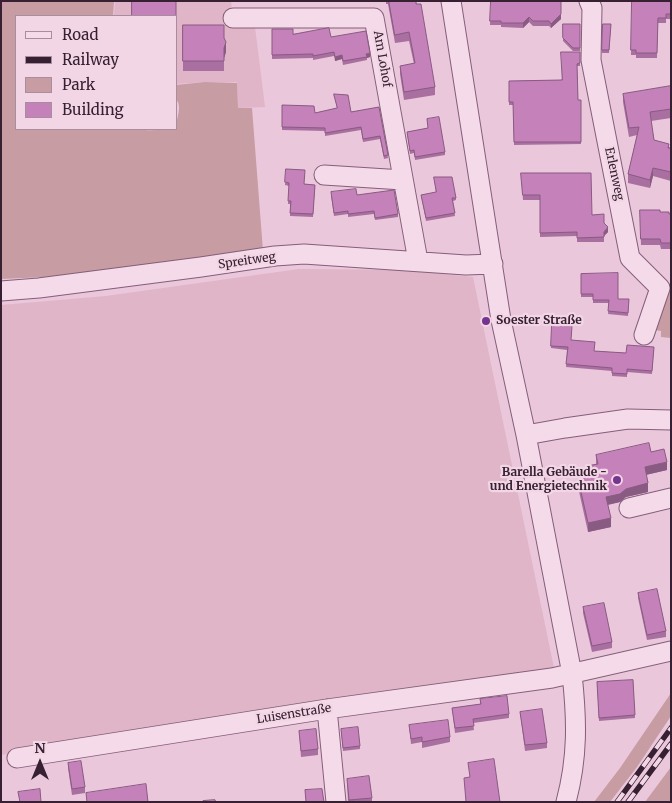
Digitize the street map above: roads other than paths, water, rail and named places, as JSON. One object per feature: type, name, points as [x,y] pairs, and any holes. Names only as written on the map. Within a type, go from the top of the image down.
[{"type":"street","points":[[451,1],[502,320],[572,674],[576,705],[576,744],[571,784],[566,802]]},
{"type":"street","name":"Erlenweg","points":[[588,1],[592,8],[591,60],[630,258],[660,288],[644,335]]},
{"type":"street","name":"Am Lohof","points":[[233,18],[374,18],[418,261]]},
{"type":"street","points":[[324,175],[403,180]]},
{"type":"street","name":"Spreitweg","points":[[1,290],[39,288],[201,268],[275,256],[304,254],[466,265],[493,264]]},
{"type":"street","points":[[526,436],[628,419],[671,420]]},
{"type":"street","points":[[629,508],[671,498]]},
{"type":"street","points":[[572,674],[671,652]]},
{"type":"street","name":"Luisenstraße","points":[[18,758],[326,709],[572,674]]},
{"type":"street","points":[[326,709],[336,802]]},
{"type":"railway","points":[[617,802],[671,728]]},
{"type":"railway","points":[[628,802],[671,744]]},
{"type":"place","name":"Soester Straße","points":[[486,321]]},
{"type":"place","name":"Barella Gebäude - und Energietechnik","points":[[617,480]]}]
